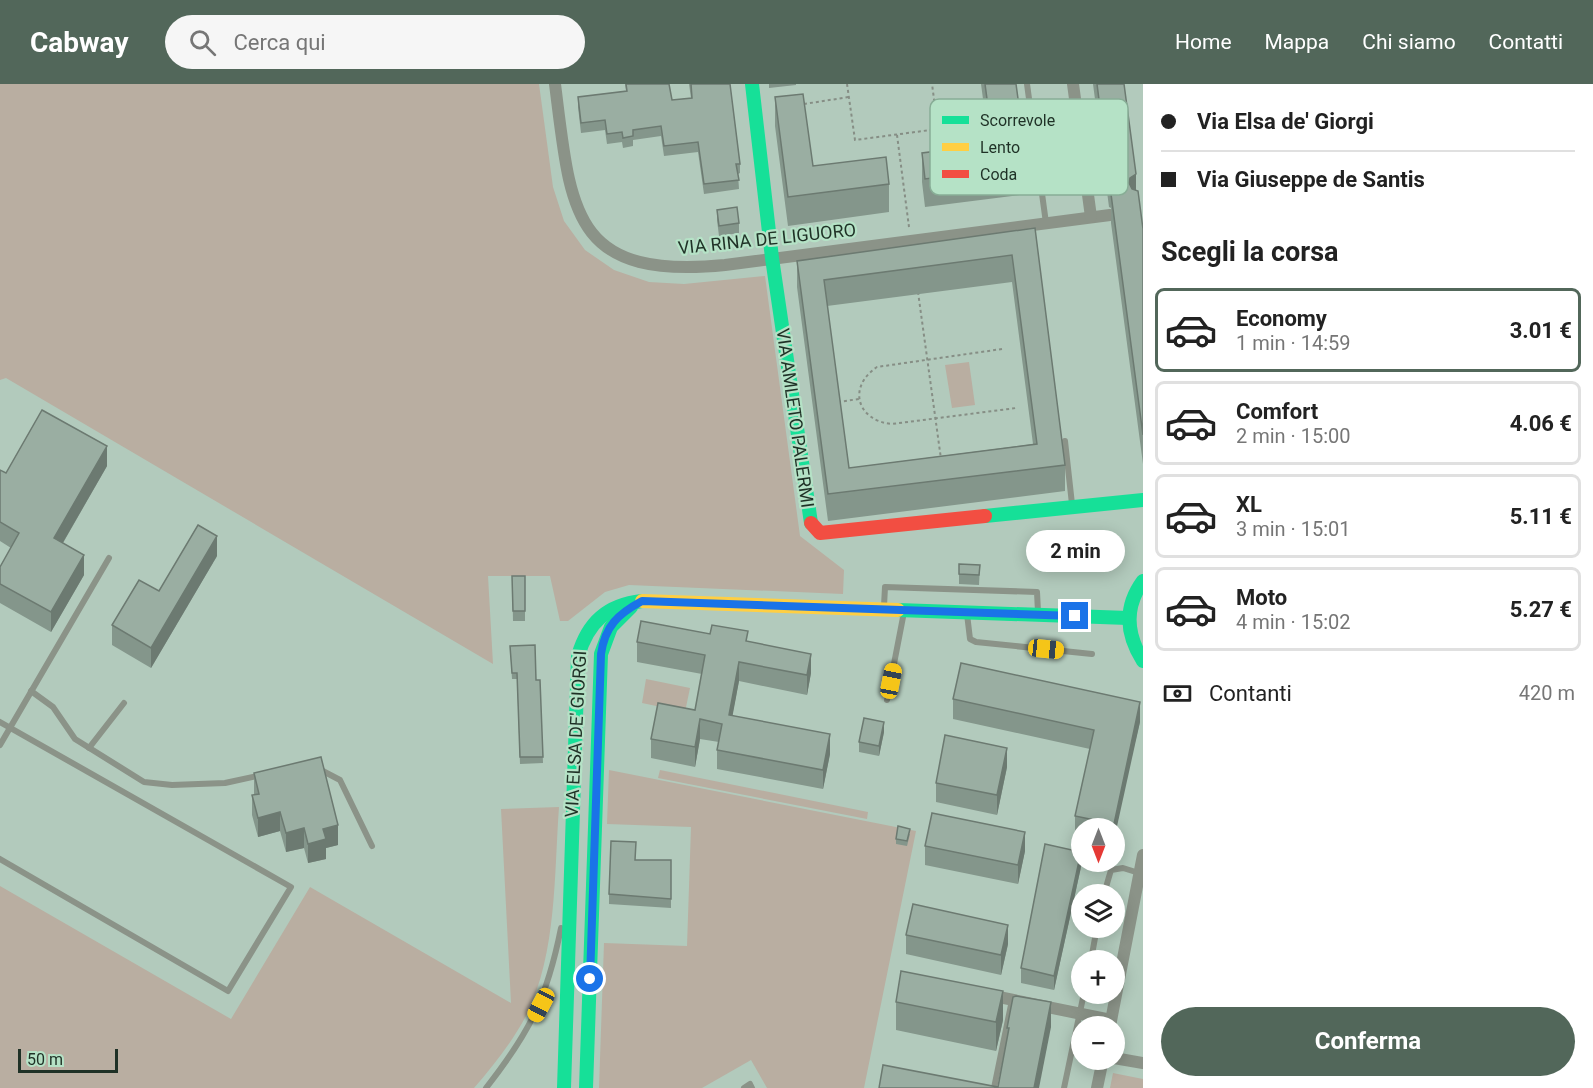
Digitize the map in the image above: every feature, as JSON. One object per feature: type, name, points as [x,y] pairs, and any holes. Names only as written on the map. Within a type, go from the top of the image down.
[{"type":"main road","name":"VIA AMLETO PALERMI","points":[[752,84],[772,258],[811,525],[820,533],[1143,500]]},
{"type":"main road","points":[[1143,581],[1132,599],[1128,618],[1130,637],[1143,661]]},
{"type":"main road","name":"VIA ELSA DE' GIORGI","points":[[564,1088],[576,670],[579,647],[586,630],[603,612],[628,601],[642,601]]},
{"type":"main road","points":[[642,601],[904,612],[1128,618]]},
{"type":"main road","name":"VIA ELSA DE' GIORGI","points":[[586,1088],[601,654],[607,629],[614,620],[642,601]]},
{"type":"street","name":"VIA RINA DE LIGUORO","points":[[555,84],[565,169],[574,203],[586,224],[604,244],[628,260],[672,268],[772,258],[1110,215]]},
{"type":"street","points":[[1073,84],[1075,99]]},
{"type":"street","points":[[1088,195],[1091,218]]},
{"type":"street","points":[[1112,1016],[1140,888],[1143,855]]},
{"type":"street","points":[[977,992],[1087,1016]]},
{"type":"street","points":[[1125,1060],[1143,1063]]},
{"type":"street","points":[[1096,1088],[1100,1070]]},
{"type":"lane","points":[[1027,84],[1029,99]]},
{"type":"lane","points":[[1042,195],[1046,223]]},
{"type":"lane","points":[[1065,441],[1072,508]]},
{"type":"lane","points":[[0,745],[109,558]]},
{"type":"lane","points":[[884,611],[885,587],[1037,592],[1038,615]]},
{"type":"lane","points":[[887,700],[904,612]]},
{"type":"lane","points":[[967,614],[970,639],[976,642],[1092,654]]},
{"type":"lane","points":[[31,692],[53,707],[75,739],[144,782],[172,785],[225,783],[267,774]]},
{"type":"lane","points":[[89,748],[124,703]]},
{"type":"lane","points":[[0,722],[291,886],[228,991],[0,859]]},
{"type":"lane","points":[[306,768],[316,767],[340,780],[372,846]]},
{"type":"lane","points":[[1107,884],[1111,870],[1123,868],[1140,873]]},
{"type":"lane","points":[[486,1088],[511,1055],[543,998],[554,965],[570,883]]},
{"type":"lane","points":[[994,1088],[1012,1000]]},
{"type":"lane","points":[[1064,1088],[1082,1004]]},
{"type":"lane","points":[[744,1088],[750,1084],[752,1088]]},
{"type":"path","points":[[847,84],[855,140],[930,130]]},
{"type":"path","points":[[932,84],[934,99]]},
{"type":"path","points":[[802,104],[849,97]]},
{"type":"path","points":[[897,135],[910,241]]},
{"type":"path","points":[[917,288],[941,464]]},
{"type":"path","points":[[1002,349],[877,367],[863,381],[859,399],[867,415],[882,424],[1016,408]]},
{"type":"path","points":[[838,402],[859,399]]},
{"type":"shaded area","points":[[0,84],[539,84],[553,187],[564,221],[585,250],[614,270],[649,282],[684,284],[765,276],[800,536],[844,570],[843,594],[629,585],[605,592],[568,621],[560,621],[550,576],[488,576],[493,664],[6,378],[0,380]]},
{"type":"shaded area","points":[[969,362],[975,405],[952,408],[945,365]]},
{"type":"shaded area","points":[[646,679],[690,688],[685,712],[642,703]]},
{"type":"shaded area","points":[[609,770],[916,831],[864,1088],[767,1088],[751,1060],[702,1088],[599,1088],[604,943],[687,946],[691,827],[607,824]]},
{"type":"shaded area","points":[[660,770],[868,812],[867,819],[658,778]]},
{"type":"shaded area","points":[[559,807],[555,886],[549,939],[537,990],[516,1034],[474,1088],[0,1088],[0,886],[231,1019],[310,887],[511,1003],[501,809]]},
{"type":"shaded area","points":[[1113,1073],[1143,1079],[1143,1088],[1110,1088]]},
{"type":"building","points":[[626,84],[669,84],[672,100],[692,98],[691,84],[730,84],[740,164],[736,164],[739,180],[704,184],[698,142],[664,146],[661,126],[633,130],[633,136],[623,138],[622,132],[607,134],[605,120],[581,123],[578,97],[627,91]]},
{"type":"building","points":[[985,84],[1016,84],[1018,99],[987,99]]},
{"type":"building","points":[[1097,84],[1124,84],[1126,99],[1099,99]]},
{"type":"building","points":[[803,94],[813,166],[886,157],[889,184],[788,197],[775,97]]},
{"type":"building","points":[[1128,114],[1136,174],[1130,178],[1129,183],[1132,189],[1138,191],[1143,229],[1143,435],[1111,195],[1128,195]]},
{"type":"building","points":[[930,152],[930,178],[925,179],[922,153]]},
{"type":"building","points":[[737,207],[739,223],[719,226],[717,210]]},
{"type":"building","points":[[1035,228],[1065,465],[828,494],[797,261]],"holes":[[[1012,255],[1037,444],[849,468],[824,280]]]},
{"type":"building","points":[[42,410],[107,446],[54,538],[84,555],[51,612],[0,584],[0,567],[19,533],[0,522],[0,470],[6,473]]},
{"type":"building","points":[[198,525],[217,536],[151,648],[112,625],[139,580],[159,591]]},
{"type":"building","points":[[959,564],[980,565],[979,575],[959,574]]},
{"type":"building","points":[[512,576],[525,576],[525,611],[513,611]]},
{"type":"building","points":[[641,621],[710,634],[712,625],[748,631],[746,641],[811,654],[807,675],[739,662],[729,715],[830,734],[823,770],[717,750],[722,724],[700,719],[695,747],[651,739],[658,703],[695,710],[705,655],[637,642]]},
{"type":"building","points":[[535,645],[536,680],[540,680],[543,757],[520,757],[517,673],[512,673],[510,646]]},
{"type":"building","points":[[961,663],[1140,702],[1115,818],[1075,816],[1094,730],[953,699]]},
{"type":"building","points":[[864,718],[884,722],[879,746],[859,742]]},
{"type":"building","points":[[945,735],[1007,748],[997,795],[936,783]]},
{"type":"building","points":[[321,757],[338,825],[323,829],[326,839],[308,844],[304,828],[286,833],[280,812],[258,818],[252,795],[259,794],[254,773]]},
{"type":"building","points":[[932,813],[1025,832],[1018,865],[925,846]]},
{"type":"building","points":[[898,826],[910,829],[907,841],[896,839]]},
{"type":"building","points":[[611,841],[636,842],[635,860],[671,860],[671,899],[609,894]]},
{"type":"building","points":[[1045,844],[1071,850],[1071,872],[1077,872],[1074,884],[1071,884],[1071,898],[1054,976],[1021,968]]},
{"type":"building","points":[[913,904],[1008,925],[1001,955],[906,935]]},
{"type":"building","points":[[901,971],[1003,991],[996,1022],[896,1002]]},
{"type":"building","points":[[1013,997],[1051,1002],[1034,1088],[879,1088],[883,1065],[998,1087]]},
{"type":"traffic: fast","points":[[752,84],[772,258],[811,523]]},
{"type":"traffic: fast","points":[[985,516],[1143,500]]},
{"type":"traffic: fast","points":[[1143,581],[1130,611],[1133,641],[1143,661]]},
{"type":"traffic: fast","points":[[564,1088],[578,656],[587,634],[601,617],[619,606],[642,601]]},
{"type":"traffic: fast","points":[[586,1088],[601,654],[611,627],[631,607]]},
{"type":"traffic: fast","points":[[898,610],[1128,618]]},
{"type":"traffic: slow","points":[[642,601],[898,610]]},
{"type":"traffic: jam","points":[[811,523],[820,533],[985,516]]},
{"type":"route","points":[[590,979],[601,654],[607,629],[614,620],[631,607],[642,601],[904,612],[1075,616]]}]
